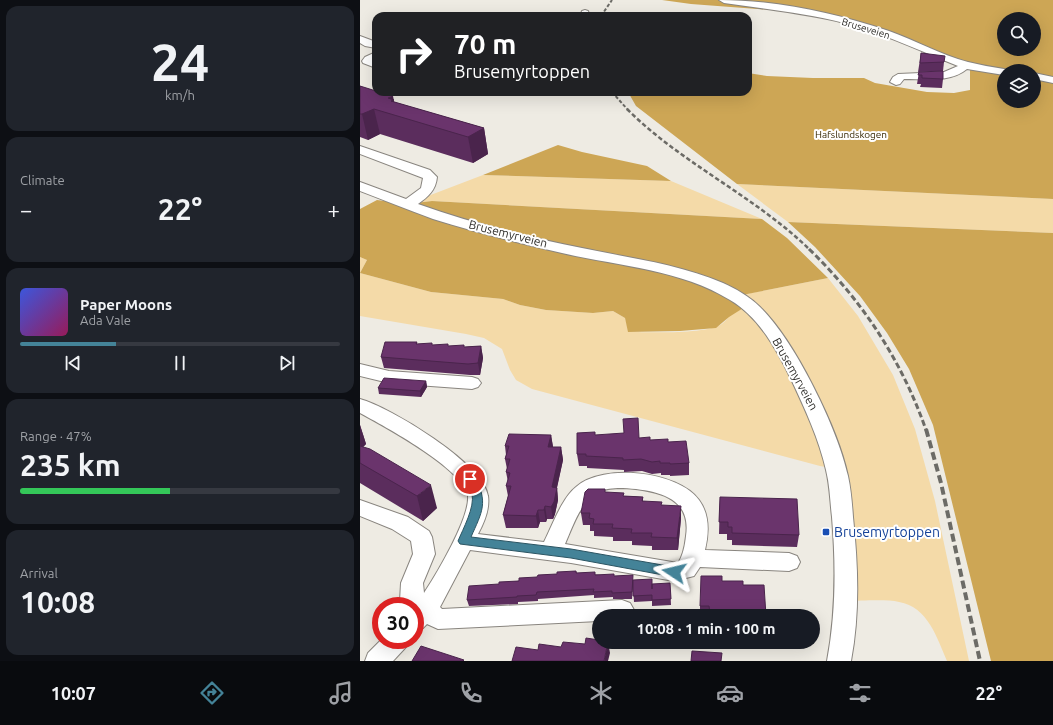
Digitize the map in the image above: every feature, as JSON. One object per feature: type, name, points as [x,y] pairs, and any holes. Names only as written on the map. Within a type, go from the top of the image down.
[{"type":"street","name":"Bruseveien","points":[[724,0],[812,13],[855,23],[925,48],[965,65],[997,71]]},
{"type":"street","points":[[360,39],[368,44],[372,44]]},
{"type":"street","points":[[896,82],[897,79],[902,76],[953,73],[965,65]]},
{"type":"street","points":[[1041,77],[1053,80]]},
{"type":"street","points":[[360,150],[425,173],[430,177],[431,183],[422,196],[407,204]]},
{"type":"street","name":"Brusemyrveien","points":[[360,186],[451,220],[561,248],[666,270],[707,282],[736,296],[762,320],[789,357],[818,417],[836,469],[841,502],[847,601],[844,638],[839,661]]},
{"type":"street","points":[[360,370],[389,377],[472,383]]},
{"type":"street","points":[[360,405],[389,420],[458,465],[470,479],[478,495],[474,518],[464,541],[424,610]]},
{"type":"street","points":[[464,541],[551,551],[674,572],[683,572],[688,568],[691,558],[698,526],[696,515],[688,501],[676,491],[664,486],[628,480],[595,484],[579,496],[551,551]]},
{"type":"street","points":[[360,508],[400,523],[421,537],[424,554],[412,583],[412,597]]},
{"type":"street","points":[[691,558],[789,562]]},
{"type":"street","points":[[424,616],[438,619],[592,611]]},
{"type":"street","points":[[377,661],[388,649]]},
{"type":"shaded area","points":[[483,175],[671,181],[762,219],[432,201],[407,204]]},
{"type":"shaded area","points":[[737,184],[1053,199],[1053,233],[788,222]]},
{"type":"shaded area","points":[[360,257],[367,260],[360,273]]},
{"type":"shaded area","points":[[360,273],[431,292],[503,299],[520,305],[546,310],[593,313],[613,311],[625,318],[629,332],[678,332],[716,327],[728,318],[736,296],[828,278],[858,316],[893,375],[915,429],[935,501],[969,661],[947,661],[930,625],[917,610],[909,605],[899,602],[873,600],[847,601],[836,469],[532,389],[516,380],[510,370],[502,349],[484,338],[360,316]]},
{"type":"green space","name":"Hafslundskogen","points":[[662,0],[1053,0],[1053,199],[737,184],[636,106],[630,96],[752,96],[752,74],[767,76],[813,78],[864,78],[875,83],[927,92],[954,93],[970,90],[970,68],[887,34],[812,13],[691,4]]},
{"type":"green space","points":[[558,145],[582,152],[647,166],[671,181],[483,175]]},
{"type":"green space","points":[[377,200],[407,204],[432,201],[762,219],[787,238],[828,278],[737,296],[748,305],[729,317],[716,328],[680,331],[628,332],[625,318],[613,311],[593,313],[546,310],[520,305],[503,299],[431,292],[360,273],[367,260],[360,257],[360,209]]},
{"type":"green space","points":[[788,222],[1053,233],[1053,661],[991,661],[933,425],[909,369],[887,333],[860,296],[815,247]]},
{"type":"building","points":[[921,53],[945,56],[944,62],[920,63]]},
{"type":"building","points":[[943,71],[943,79],[922,78],[922,75],[918,75],[919,72]]},
{"type":"building","points":[[360,86],[372,90],[372,96],[393,96],[388,98],[394,100],[391,101],[484,128],[468,137],[374,109],[360,114]]},
{"type":"building","points":[[385,342],[417,342],[416,344],[448,344],[448,346],[464,345],[464,347],[481,346],[478,363],[468,364],[381,357]]},
{"type":"building","points":[[384,378],[426,381],[420,391],[378,388]]},
{"type":"building","points":[[638,418],[639,438],[650,437],[650,440],[668,439],[668,442],[686,441],[689,463],[670,464],[660,463],[660,461],[652,462],[641,459],[623,460],[623,458],[586,456],[586,454],[577,454],[577,433],[595,432],[595,435],[624,433],[623,419]]},
{"type":"building","points":[[509,434],[551,435],[548,447],[561,447],[552,487],[557,488],[554,502],[551,507],[545,506],[544,510],[538,510],[536,516],[503,515],[511,486],[506,486],[510,473],[506,472],[510,459],[505,459],[509,446],[505,446]]},
{"type":"building","points":[[360,446],[370,449],[431,485],[417,496],[360,463]]},
{"type":"building","points":[[588,489],[605,489],[605,492],[624,493],[623,496],[643,497],[642,501],[662,502],[661,505],[681,506],[677,538],[651,537],[652,533],[631,533],[632,529],[612,528],[613,524],[593,524],[594,519],[589,518],[590,513],[581,513],[585,492]]},
{"type":"building","points":[[720,497],[797,499],[799,535],[732,533],[732,527],[728,527],[728,522],[719,522]]},
{"type":"building","points":[[576,571],[576,573],[595,572],[595,575],[633,575],[632,592],[593,592],[594,589],[537,592],[536,595],[467,600],[469,586],[499,584],[499,582],[519,581],[519,578],[557,574],[557,572]]},
{"type":"building","points":[[701,576],[722,576],[722,581],[743,581],[743,585],[764,585],[766,609],[709,609],[709,606],[700,606]]},
{"type":"building","points":[[652,579],[652,584],[670,583],[671,599],[652,600],[652,595],[633,596],[633,580]]},
{"type":"building","points":[[586,638],[592,639],[592,649],[607,649],[604,661],[512,661],[516,647],[538,650],[539,644],[561,647],[563,642],[585,644]]},
{"type":"building","points":[[424,647],[464,660],[463,661],[412,661],[419,649],[424,649]]},
{"type":"building","points":[[692,651],[722,653],[721,661],[691,661]]},
{"type":"railway","points":[[604,12],[612,0]]},
{"type":"railway","points":[[616,96],[628,110]]},
{"type":"railway","points":[[628,110],[648,129],[671,147],[766,213],[810,250]]},
{"type":"railway","points":[[810,250],[846,289],[863,310],[878,333],[905,380],[926,430]]},
{"type":"railway","points":[[926,429],[941,483],[980,661]]},
{"type":"place","name":"Brusemyrtoppen","points":[[826,532]]},
{"type":"route","points":[[470,479],[478,495],[474,518],[464,541],[551,551],[674,572]]}]
